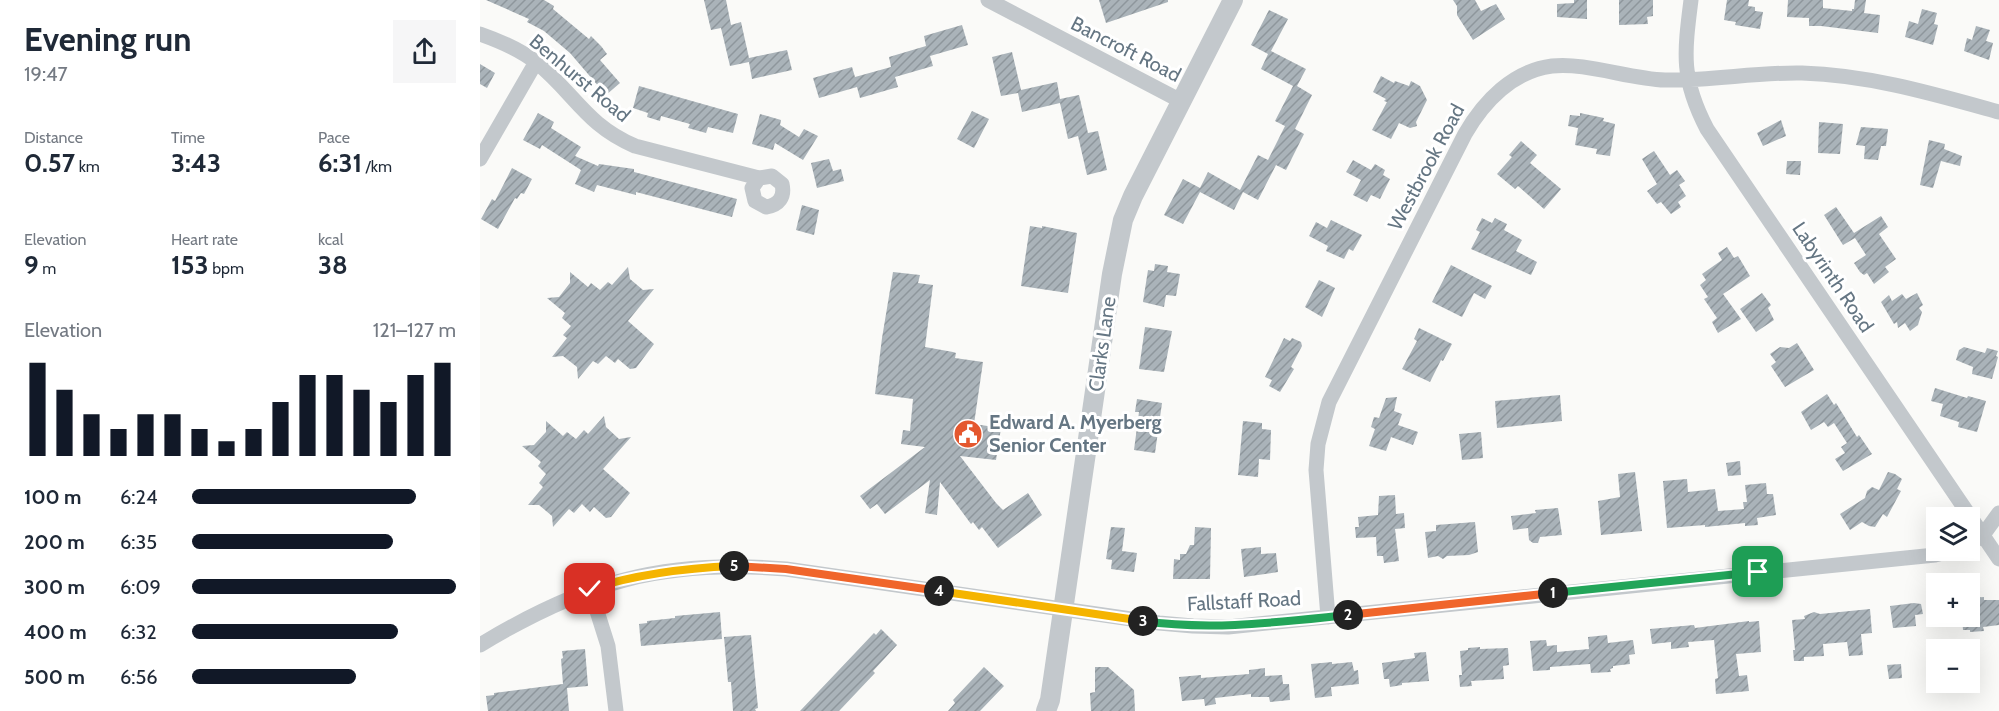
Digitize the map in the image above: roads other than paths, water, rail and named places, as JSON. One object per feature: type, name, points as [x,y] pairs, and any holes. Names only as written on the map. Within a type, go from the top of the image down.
[{"type":"street","name":"Bancroft Road","points":[[988,0],[1181,101]]},
{"type":"street","name":"Clarks Lane","points":[[1046,711],[1050,700],[1117,244],[1123,220],[1233,0]]},
{"type":"street","name":"Labyrinth Road","points":[[1691,0],[1685,56],[1687,80],[1694,105],[1707,129],[1999,559]]},
{"type":"street","name":"Benhurst Road","points":[[480,34],[498,40],[536,62],[586,115],[616,138],[635,146],[759,178]]},
{"type":"street","points":[[480,159],[536,62]]},
{"type":"street","name":"Westbrook Road","points":[[1328,617],[1316,470],[1323,418],[1334,388],[1475,116],[1488,101],[1517,78],[1552,66],[1573,66],[1642,78],[1687,80],[1801,73],[1835,75],[1900,85],[1999,112]]},
{"type":"street","points":[[1980,537],[1999,513]]},
{"type":"street","name":"Fallstaff Road","points":[[480,645],[541,610],[590,589],[660,572],[737,566],[796,571],[1159,623],[1228,627],[1926,556]]},
{"type":"street","points":[[590,589],[608,646],[616,711]]},
{"type":"place","name":"Edward A. Myerberg Senior Center","points":[[968,434]]}]
